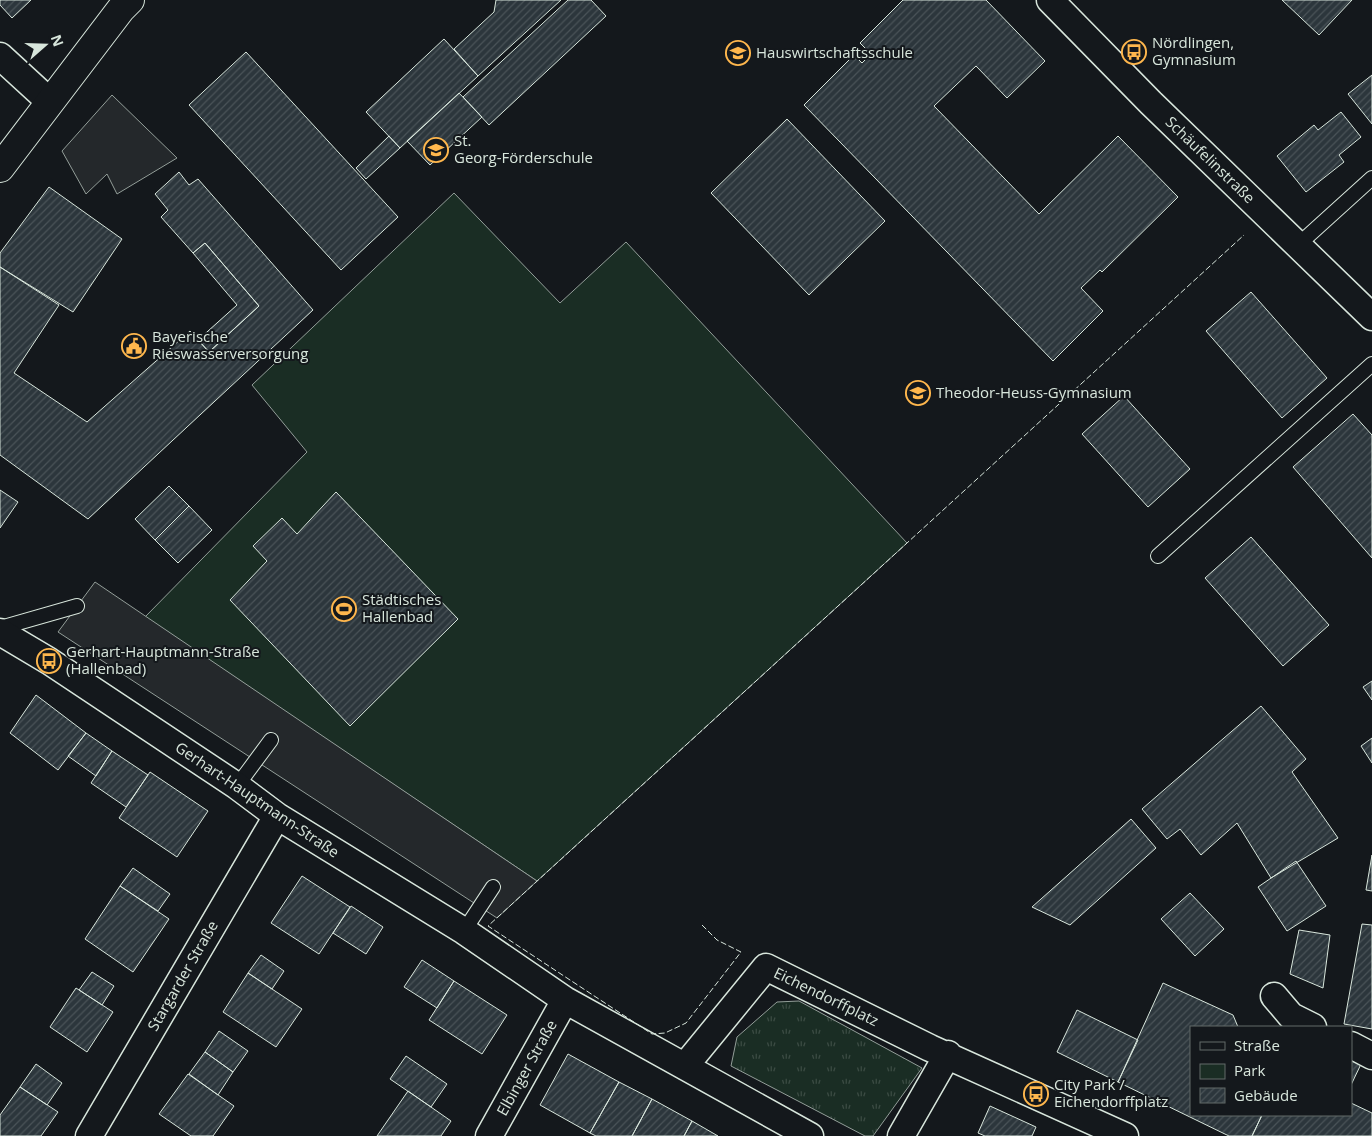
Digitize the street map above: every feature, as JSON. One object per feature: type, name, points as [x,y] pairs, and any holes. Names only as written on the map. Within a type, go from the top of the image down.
[{"type":"main road","points":[[0,168],[49,101],[130,0]]},
{"type":"street","name":"Schäufelinstraße","points":[[1050,0],[1151,103],[1372,317]]},
{"type":"street","points":[[0,56],[49,101]]},
{"type":"street","name":"Gerhart-Hauptmann-Straße","points":[[0,630],[237,786],[277,816],[464,931],[566,1000]]},
{"type":"street","name":"Stargarder Straße","points":[[89,1136],[277,816]]},
{"type":"street","name":"Eichendorffplatz","points":[[685,1066],[766,967],[959,1060]]},
{"type":"street","points":[[1274,996],[1291,1016],[1311,1026]]},
{"type":"street","points":[[566,1000],[810,1136]]},
{"type":"street","name":"Elbinger Straße","points":[[489,1136],[566,1000]]},
{"type":"street","points":[[1352,1046],[1372,1056]]},
{"type":"street","points":[[901,1136],[959,1060],[1125,1136]]},
{"type":"lane","points":[[1298,246],[1372,178]]},
{"type":"lane","points":[[1158,556],[1372,364]]},
{"type":"lane","points":[[0,630],[77,606]]},
{"type":"lane","points":[[237,786],[271,740]]},
{"type":"lane","points":[[464,931],[493,887]]},
{"type":"green space","points":[[454,193],[560,303],[626,242],[907,543],[537,881],[145,617],[307,452],[252,385]]},
{"type":"green space","points":[[799,1001],[922,1068],[873,1136],[865,1136],[731,1066],[737,1037],[777,1002]]},
{"type":"shaded area","points":[[112,95],[177,158],[117,194],[107,174],[86,194],[62,151]]},
{"type":"shaded area","points":[[95,582],[537,881],[497,918],[58,632]]},
{"type":"building","points":[[0,0],[31,0],[12,18],[0,5]]},
{"type":"building","points":[[496,0],[561,0],[478,76],[454,49],[494,12]]},
{"type":"building","points":[[568,0],[591,0],[606,16],[489,125],[463,97]]},
{"type":"building","points":[[903,0],[986,0],[1045,61],[1007,98],[976,66],[934,106],[1039,214],[1118,136],[1178,197],[1102,272],[1100,270],[1081,288],[1103,311],[1053,361],[804,105],[854,55],[862,63],[871,54],[860,43]]},
{"type":"building","points":[[1282,0],[1352,0],[1319,35]]},
{"type":"building","points":[[444,39],[478,76],[400,148],[366,112]]},
{"type":"building","points":[[246,52],[398,217],[341,270],[189,105]]},
{"type":"building","points":[[1372,75],[1372,124],[1348,94]]},
{"type":"building","points":[[459,93],[482,117],[430,165],[407,141]]},
{"type":"building","points":[[1341,112],[1361,137],[1339,155],[1344,162],[1306,192],[1277,156],[1314,125],[1318,130]]},
{"type":"building","points":[[787,119],[885,221],[809,295],[711,193]]},
{"type":"building","points":[[389,136],[400,148],[366,179],[356,168]]},
{"type":"building","points":[[179,172],[189,185],[198,179],[313,310],[88,519],[0,455],[0,267],[59,305],[14,373],[87,422],[190,331],[209,352],[259,306],[205,243],[193,253],[161,217],[168,210],[155,194]]},
{"type":"building","points":[[49,187],[122,239],[73,312],[0,267],[0,253]]},
{"type":"building","points":[[205,243],[259,306],[209,352],[198,340],[237,305],[193,253]]},
{"type":"building","points":[[1251,292],[1327,378],[1282,418],[1206,331]]},
{"type":"building","points":[[1124,396],[1190,469],[1148,507],[1082,434]]},
{"type":"building","points":[[1353,414],[1372,435],[1372,558],[1293,467]]},
{"type":"building","points":[[169,486],[189,506],[155,540],[135,519]]},
{"type":"building","points":[[0,490],[18,502],[0,528]]},
{"type":"building","name":"Städtisches Hallenbad","points":[[336,492],[458,619],[350,726],[230,600],[267,561],[253,546],[282,518],[297,534]]},
{"type":"building","points":[[189,506],[212,530],[178,563],[155,540]]},
{"type":"building","points":[[1251,537],[1329,625],[1283,666],[1205,578]]},
{"type":"building","points":[[1372,681],[1372,700],[1363,687]]},
{"type":"building","points":[[36,695],[86,733],[58,770],[10,733]]},
{"type":"building","points":[[1261,706],[1306,759],[1292,772],[1338,838],[1271,878],[1237,823],[1201,855],[1180,829],[1167,839],[1142,809]]},
{"type":"building","points":[[86,733],[112,751],[96,776],[68,756]]},
{"type":"building","points":[[1372,738],[1372,763],[1361,746]]},
{"type":"building","points":[[112,751],[148,775],[126,807],[91,783]]},
{"type":"building","points":[[150,772],[208,811],[177,857],[119,818]]},
{"type":"building","points":[[1131,819],[1156,848],[1070,925],[1032,907]]},
{"type":"building","points":[[1372,855],[1372,891],[1366,890]]},
{"type":"building","points":[[1296,861],[1326,906],[1287,931],[1258,887]]},
{"type":"building","points":[[133,868],[170,894],[158,911],[120,886]]},
{"type":"building","points":[[302,876],[350,907],[319,954],[271,923]]},
{"type":"building","points":[[120,886],[169,919],[133,972],[85,939]]},
{"type":"building","points":[[1190,893],[1224,929],[1195,956],[1161,919]]},
{"type":"building","points":[[351,906],[383,927],[366,954],[333,933]]},
{"type":"building","points":[[1362,924],[1372,925],[1372,1029],[1344,1024]]},
{"type":"building","points":[[1299,930],[1330,935],[1323,988],[1290,974]]},
{"type":"building","points":[[261,955],[284,971],[272,989],[248,973]]},
{"type":"building","points":[[422,960],[454,981],[437,1008],[404,987]]},
{"type":"building","points":[[92,972],[114,986],[102,1005],[79,990]]},
{"type":"building","points":[[248,973],[302,1009],[276,1047],[223,1012]]},
{"type":"building","points":[[454,981],[507,1015],[482,1054],[429,1020]]},
{"type":"building","points":[[1163,983],[1233,1015],[1238,1026],[1190,1026],[1190,1116],[1262,1116],[1252,1136],[1229,1136],[1118,1082]]},
{"type":"building","points":[[76,988],[113,1012],[87,1052],[50,1027]]},
{"type":"building","points":[[1077,1010],[1138,1040],[1118,1082],[1057,1052]]},
{"type":"building","points":[[219,1031],[248,1051],[233,1072],[205,1052]]},
{"type":"building","points":[[205,1052],[233,1072],[218,1095],[189,1074]]},
{"type":"building","points":[[568,1054],[619,1082],[590,1133],[540,1105]]},
{"type":"building","points":[[406,1056],[447,1084],[431,1107],[390,1079]]},
{"type":"building","points":[[1352,1057],[1362,1062],[1352,1083]]},
{"type":"building","points":[[36,1064],[62,1083],[47,1105],[20,1087]]},
{"type":"building","points":[[188,1074],[234,1106],[213,1136],[191,1136],[159,1114]]},
{"type":"building","points":[[619,1082],[652,1099],[632,1136],[596,1136],[590,1133]]},
{"type":"building","points":[[20,1087],[58,1112],[41,1136],[0,1136],[0,1115]]},
{"type":"building","points":[[408,1091],[451,1121],[441,1136],[377,1136]]},
{"type":"building","points":[[652,1099],[692,1121],[684,1136],[632,1136]]},
{"type":"building","points":[[1352,1103],[1372,1113],[1372,1136],[1252,1136],[1262,1116],[1352,1116]]},
{"type":"building","points":[[990,1106],[1036,1127],[1032,1136],[985,1136],[978,1133]]},
{"type":"building","points":[[692,1121],[718,1136],[684,1136]]},
{"type":"fence","points":[[702,925],[717,940],[741,952],[686,1023],[665,1033],[652,1034],[488,926],[1244,235]]},
{"type":"place","name":"Nördlingen, Gymnasium","points":[[1134,52]]},
{"type":"place","name":"Hauswirtschaftsschule","points":[[738,53]]},
{"type":"place","name":"St. Georg-Förderschule","points":[[436,150]]},
{"type":"place","name":"Bayerische Rieswasserversorgung","points":[[134,346]]},
{"type":"place","name":"Theodor-Heuss-Gymnasium","points":[[918,393]]},
{"type":"place","name":"Städtisches Hallenbad","points":[[344,609]]},
{"type":"place","name":"Gerhart-Hauptmann-Straße (Hallenbad)","points":[[49,661]]},
{"type":"place","name":"City Park / Eichendorffplatz","points":[[1036,1094]]}]
